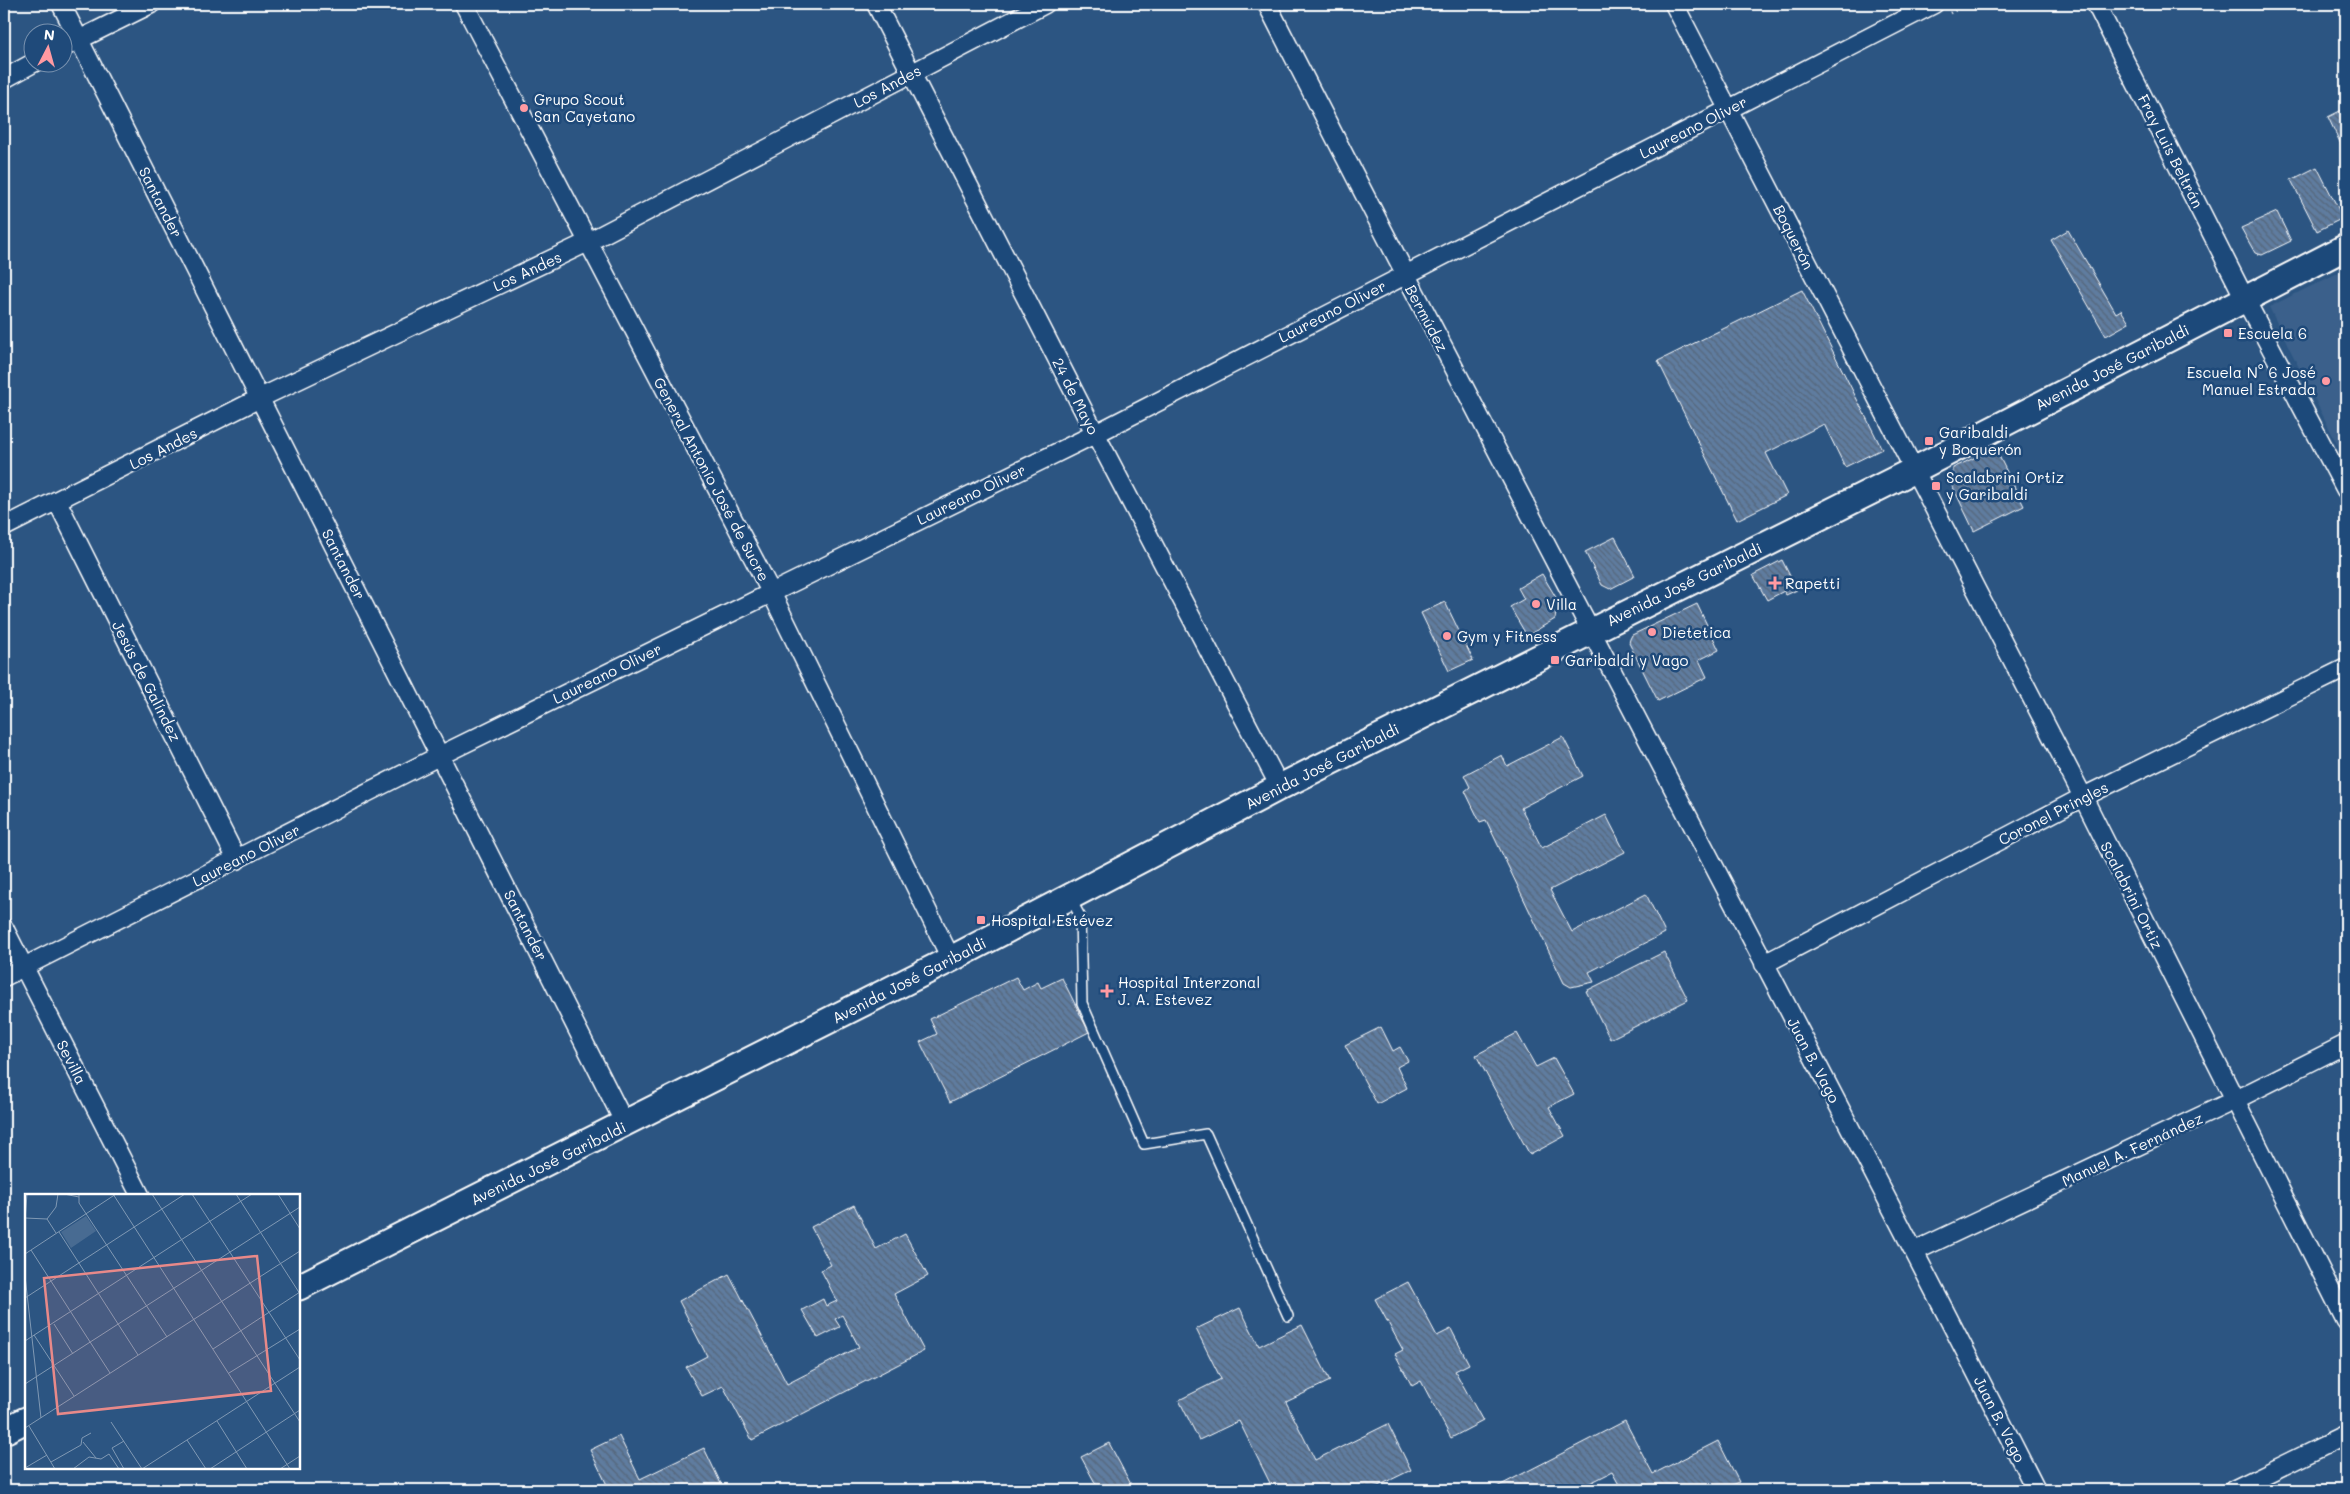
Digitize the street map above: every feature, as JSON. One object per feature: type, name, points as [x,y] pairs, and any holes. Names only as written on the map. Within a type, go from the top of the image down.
[{"type":"main road","name":"Avenida José Garibaldi","points":[[300,1286],[951,959],[1280,787],[1589,630],[1914,470],[2346,247]]},
{"type":"main road","points":[[4,1431],[25,1420]]},
{"type":"street","name":"Santander","points":[[61,4],[441,755],[625,1124]]},
{"type":"street","points":[[72,43],[151,4]]},
{"type":"street","name":"General Antonio José de Sucre","points":[[464,4],[771,592],[951,959]]},
{"type":"street","name":"24 de Mayo","points":[[876,4],[1094,433],[1280,787]]},
{"type":"street","name":"Los Andes","points":[[4,527],[260,398],[588,242],[1045,4]]},
{"type":"street","name":"Bermúdez","points":[[1267,4],[1404,274],[1589,630]]},
{"type":"street","name":"Boquerón","points":[[1674,4],[1914,470]]},
{"type":"street","name":"Laureano Oliver","points":[[4,977],[441,755],[1094,433],[1934,4]]},
{"type":"street","name":"Fray Luis Beltrán","points":[[2096,4],[2246,299],[2346,490]]},
{"type":"street","points":[[4,79],[22,69]]},
{"type":"street","name":"Scalabrini Ortiz","points":[[1914,470],[2082,797],[2346,1321]]},
{"type":"street","name":"Jesús de Galíndez","points":[[57,501],[237,860]]},
{"type":"street","name":"Juan B. Vago","points":[[1589,630],[1915,1251],[2036,1490]]},
{"type":"street","name":"Coronel Pringles","points":[[1764,964],[2082,797],[2346,668]]},
{"type":"street","name":"Sevilla","points":[[4,928],[139,1194]]},
{"type":"street","name":"Manuel A. Fernández","points":[[1915,1251],[2235,1100],[2346,1044]]},
{"type":"street","points":[[2233,1490],[2346,1436]]},
{"type":"lane","points":[[1070,897],[1080,916],[1082,1003],[1144,1144],[1206,1134],[1288,1316]]},
{"type":"shaded area","name":"Escuela N° 6 José Manuel Estrada","points":[[2346,269],[2346,454],[2343,456],[2269,307]]},
{"type":"building","points":[[2346,108],[2346,155],[2328,117]]},
{"type":"building","points":[[2317,167],[2343,218],[2317,231],[2291,180]]},
{"type":"building","points":[[2277,212],[2291,241],[2262,255],[2255,253],[2241,228]]},
{"type":"building","points":[[2068,230],[2116,313],[2121,310],[2129,323],[2106,336],[2051,240]]},
{"type":"building","points":[[1802,290],[1882,449],[1845,467],[1824,424],[1766,453],[1787,495],[1737,520],[1658,361]]},
{"type":"building","points":[[1995,448],[2024,506],[1974,531],[1952,485],[1953,468]]},
{"type":"building","points":[[1615,537],[1635,576],[1610,589],[1602,585],[1585,552]]},
{"type":"building","name":"Rapetti","points":[[1782,560],[1797,590],[1786,595],[1784,591],[1767,600],[1753,575]]},
{"type":"building","name":"Villa","points":[[1542,574],[1558,601],[1555,619],[1527,636],[1510,607],[1524,599],[1518,588]]},
{"type":"building","name":"Gym y Fitness","points":[[1445,602],[1473,660],[1449,671],[1421,613]]},
{"type":"building","points":[[1697,604],[1719,650],[1699,660],[1707,677],[1658,701],[1629,643],[1630,639],[1632,635]]},
{"type":"building","points":[[1563,737],[1583,776],[1521,808],[1542,848],[1606,815],[1625,852],[1550,890],[1572,932],[1646,894],[1665,933],[1589,972],[1594,982],[1571,987],[1564,983],[1486,820],[1480,822],[1465,791],[1470,787],[1464,775],[1502,755],[1507,766]]},
{"type":"building","points":[[1664,952],[1688,1000],[1610,1039],[1586,991]]},
{"type":"building","points":[[1016,977],[1023,990],[1038,982],[1041,988],[1062,978],[1089,1032],[950,1102],[920,1042],[937,1034],[930,1019]]},
{"type":"building","points":[[1381,1027],[1393,1051],[1400,1047],[1408,1061],[1397,1067],[1407,1088],[1377,1104],[1345,1045]]},
{"type":"building","points":[[1517,1033],[1536,1067],[1554,1058],[1574,1094],[1549,1107],[1565,1136],[1530,1155],[1476,1055]]},
{"type":"building","points":[[854,1205],[876,1249],[905,1234],[928,1276],[894,1294],[924,1351],[752,1440],[723,1386],[702,1396],[686,1367],[707,1356],[679,1301],[729,1274],[787,1384],[859,1347],[842,1315],[835,1319],[840,1327],[818,1338],[802,1310],[823,1299],[826,1306],[837,1301],[821,1270],[831,1265],[811,1227]]},
{"type":"building","points":[[1408,1282],[1437,1336],[1451,1329],[1469,1364],[1455,1371],[1483,1421],[1451,1438],[1421,1381],[1412,1386],[1395,1354],[1403,1350],[1375,1299]]},
{"type":"building","points":[[1240,1308],[1259,1346],[1302,1325],[1330,1381],[1286,1402],[1315,1460],[1388,1424],[1411,1470],[1370,1490],[1255,1490],[1270,1483],[1239,1421],[1199,1440],[1179,1400],[1221,1379],[1196,1329]]},
{"type":"building","points":[[1625,1421],[1653,1474],[1718,1441],[1739,1482],[1723,1490],[1622,1490],[1612,1472],[1576,1490],[1491,1490]]},
{"type":"building","points":[[619,1436],[640,1479],[704,1448],[724,1490],[606,1490],[609,1489],[590,1450]]},
{"type":"building","points":[[1109,1443],[1134,1490],[1099,1490],[1081,1457]]},
{"type":"place","name":"Grupo Scout San Cayetano","points":[[524,108]]},
{"type":"place","name":"Escuela 6","points":[[2228,333]]},
{"type":"place","name":"Escuela N° 6 José Manuel Estrada","points":[[2326,381]]},
{"type":"place","name":"Garibaldi y Boquerón","points":[[1929,441]]},
{"type":"place","name":"Scalabrini Ortiz y Garibaldi","points":[[1936,486]]},
{"type":"place","name":"Rapetti","points":[[1775,583]]},
{"type":"place","name":"Villa","points":[[1536,604]]},
{"type":"place","name":"Dietetica","points":[[1652,632]]},
{"type":"place","name":"Gym y Fitness","points":[[1447,636]]},
{"type":"place","name":"Garibaldi y Vago","points":[[1555,660]]},
{"type":"place","name":"Hospital Estévez","points":[[981,920]]},
{"type":"place","name":"Hospital Interzonal J. A. Estevez","points":[[1107,991]]}]
